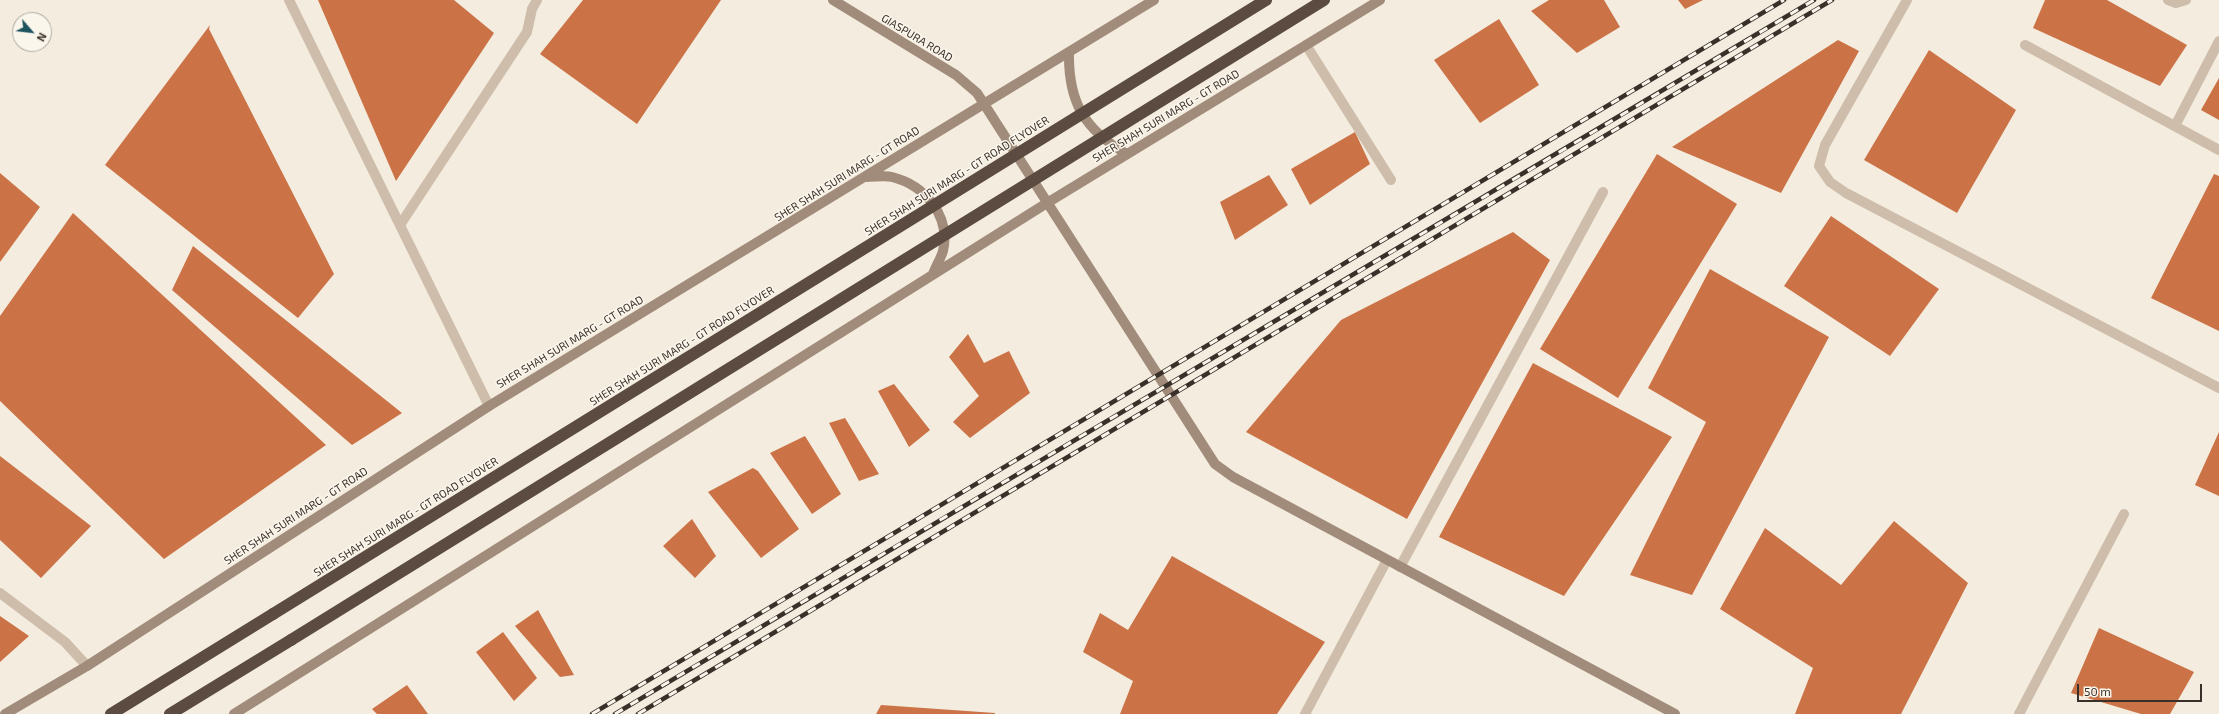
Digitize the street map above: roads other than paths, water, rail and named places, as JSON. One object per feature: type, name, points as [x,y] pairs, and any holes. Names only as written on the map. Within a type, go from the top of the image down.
[{"type":"highway","name":"SHER SHAH SURI MARG - GT ROAD FLYOVER","points":[[111,714],[1266,0]]},
{"type":"highway","points":[[170,714],[1324,0]]},
{"type":"street","name":"GIASPURA ROAD","points":[[832,0],[968,83],[985,103],[1047,203],[1215,464],[1233,477],[1675,714]]},
{"type":"street","name":"SHER SHAH SURI MARG - GT ROAD","points":[[5,714],[87,666],[489,406],[865,178],[1154,0]]},
{"type":"street","name":"SHER SHAH SURI MARG - GT ROAD","points":[[234,714],[933,274],[1380,0]]},
{"type":"street","points":[[1070,52],[1069,73],[1073,93],[1081,113],[1093,130],[1109,144],[1127,154]]},
{"type":"street","points":[[865,178],[890,176],[914,184],[932,202],[943,225],[943,250],[933,274]]},
{"type":"lane","points":[[289,0],[489,406]]},
{"type":"lane","points":[[400,225],[523,38],[537,0]]},
{"type":"lane","points":[[1907,0],[1825,145],[1819,166],[1830,182],[1846,193],[2219,388]]},
{"type":"lane","points":[[2168,0],[2176,3],[2186,0]]},
{"type":"lane","points":[[2176,126],[2219,41]]},
{"type":"lane","points":[[1306,45],[1390,180]]},
{"type":"lane","points":[[2025,45],[2219,150]]},
{"type":"lane","points":[[1400,566],[1603,192]]},
{"type":"lane","points":[[2019,714],[2124,514]]},
{"type":"lane","points":[[1305,714],[1387,560]]},
{"type":"lane","points":[[0,593],[65,642],[87,666]]},
{"type":"railway","points":[[592,714],[1784,0]]},
{"type":"railway","points":[[615,714],[1814,0]]},
{"type":"railway","points":[[638,714],[1832,0]]}]
